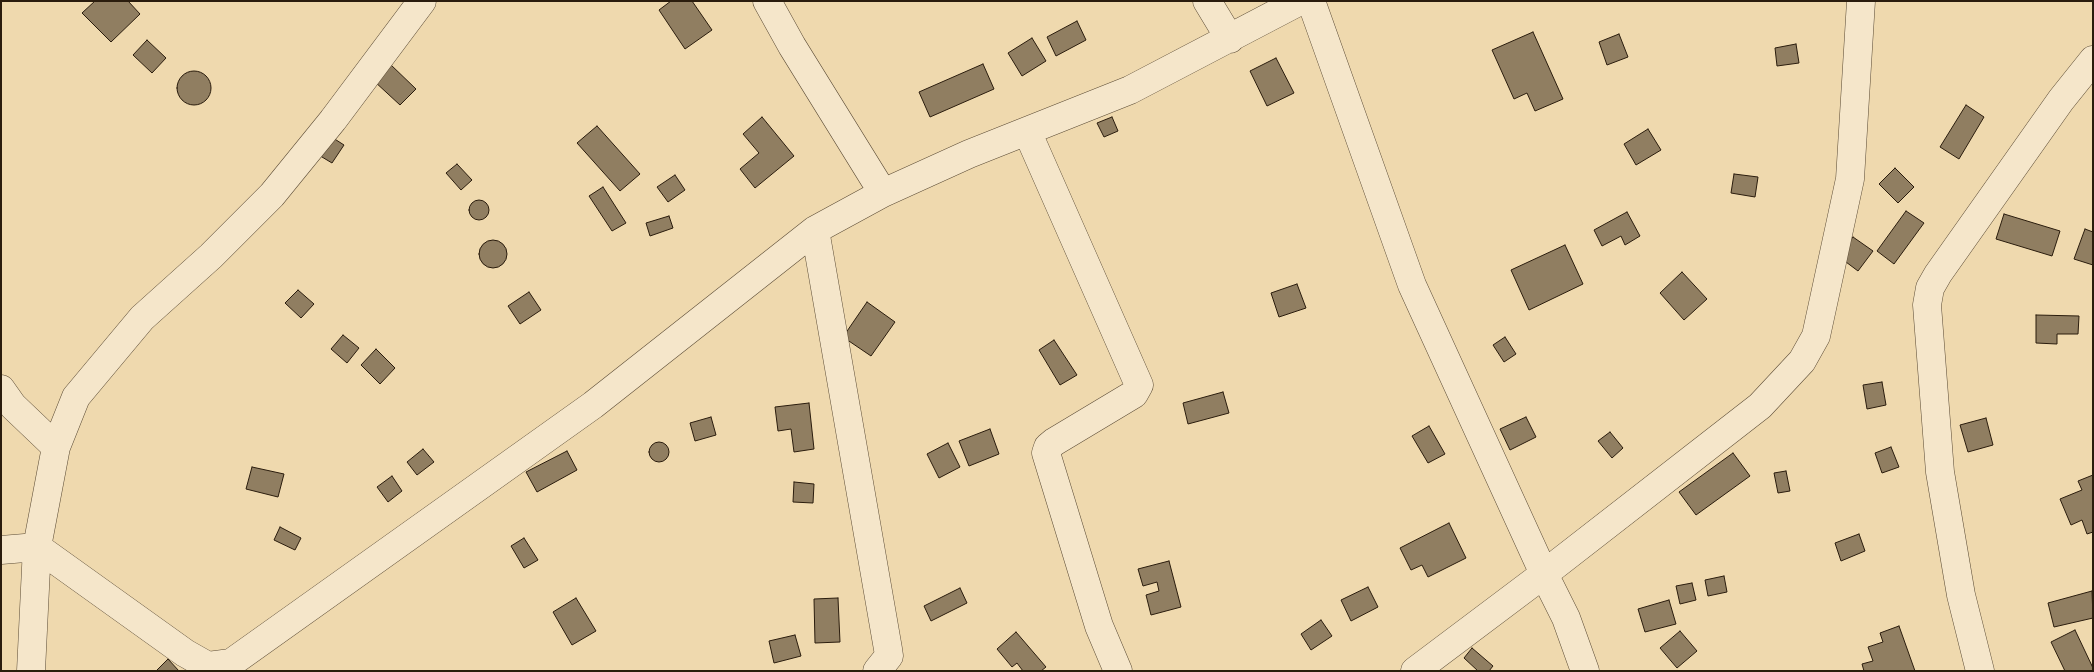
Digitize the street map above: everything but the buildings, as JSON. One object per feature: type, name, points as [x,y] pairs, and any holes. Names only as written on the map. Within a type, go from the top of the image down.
[{"type":"street","points":[[31,671],[37,547],[56,447],[76,396],[142,318],[211,256],[272,195],[333,120],[422,1]]},
{"type":"street","points":[[767,1],[792,46],[883,193]]},
{"type":"street","points":[[1207,1],[1230,39]]},
{"type":"street","points":[[1,550],[37,547],[185,653],[208,666],[231,663],[593,405],[815,230],[883,193],[969,154],[1130,90],[1300,1]]},
{"type":"street","points":[[1311,1],[1412,285],[1566,618],[1585,671]]},
{"type":"street","points":[[1415,671],[1544,574],[1760,406],[1802,361],[1816,336],[1850,179],[1861,1]]},
{"type":"street","points":[[1980,671],[1961,595],[1940,472],[1926,305],[1930,288],[1938,274],[2061,100],[2093,60]]},
{"type":"street","points":[[1027,131],[1139,386],[1134,394],[1054,442],[1046,453],[1099,626],[1118,671]]},
{"type":"street","points":[[815,230],[888,649],[888,656],[877,671]]},
{"type":"street","points":[[1,389],[13,406],[56,447]]}]
